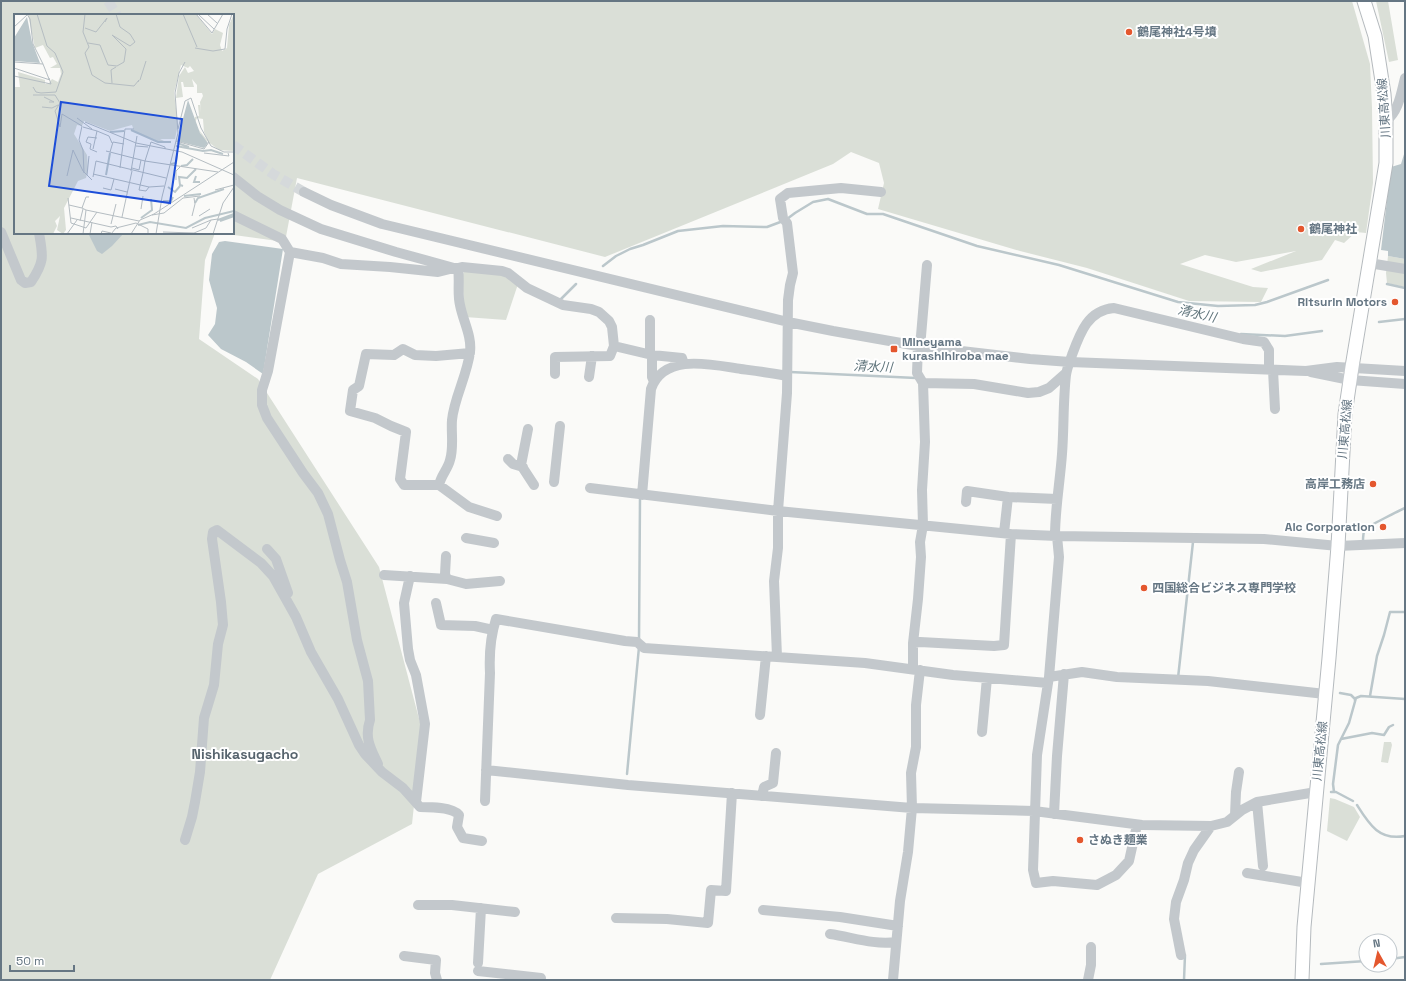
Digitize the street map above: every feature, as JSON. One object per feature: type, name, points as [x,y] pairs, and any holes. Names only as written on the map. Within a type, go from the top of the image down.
[{"type":"main road","name":"川東高松線","points":[[1302,980],[1304,927],[1338,546],[1346,414],[1351,373],[1386,162],[1386,121],[1381,67],[1375,36],[1364,1]]},
{"type":"street","points":[[1386,121],[1392,116],[1397,105],[1405,78]]},
{"type":"street","points":[[234,178],[257,196],[280,210],[321,229],[396,252],[456,268]]},
{"type":"street","points":[[777,657],[774,581],[778,548],[778,511],[787,371],[788,300],[793,273],[786,223],[783,218],[780,198],[788,193],[841,188],[881,192]]},
{"type":"street","points":[[304,192],[331,205],[382,224],[833,332],[918,346],[986,355],[1070,362],[1351,373],[1405,384]]},
{"type":"street","points":[[234,215],[282,239],[290,252],[268,371],[262,390],[262,405],[267,418],[318,493],[328,514],[347,582],[357,640],[368,681],[370,720],[367,739],[382,772]]},
{"type":"street","points":[[1,232],[21,280],[25,283],[31,282],[37,274],[43,257],[39,234]]},
{"type":"street","points":[[290,252],[323,258],[341,264],[438,272],[462,267],[502,271],[508,273],[527,288],[563,305],[587,308],[598,312],[609,321],[612,326],[614,346],[610,356],[555,357],[555,374]]},
{"type":"street","points":[[1369,263],[1405,269]]},
{"type":"street","points":[[893,980],[900,901],[908,852],[912,808],[911,773],[916,747],[917,670],[913,643],[921,557],[920,542],[923,525],[922,490],[925,442],[918,346],[921,336],[927,266]]},
{"type":"street","points":[[439,485],[440,478],[450,460],[452,420],[456,400],[462,388],[470,353],[470,341],[460,305],[456,268]]},
{"type":"street","points":[[1137,825],[1129,861],[1116,875],[1097,885],[1053,881],[1036,883],[1032,870],[1037,755],[1048,680],[1059,557],[1055,520],[1062,452],[1066,373],[1078,339],[1085,325],[1096,314],[1105,309],[1114,308],[1243,339],[1264,342],[1269,350],[1275,410]]},
{"type":"street","points":[[642,495],[653,379],[650,320]]},
{"type":"street","points":[[614,346],[683,361],[787,371]]},
{"type":"street","points":[[470,353],[436,356],[415,355],[403,349],[394,355],[366,354],[359,386],[353,390],[350,411],[376,418],[406,432],[400,479],[404,485],[439,485],[469,507],[497,516]]},
{"type":"street","points":[[589,378],[592,356]]},
{"type":"street","points":[[653,379],[683,361]]},
{"type":"street","points":[[1351,373],[1374,370],[1405,371]]},
{"type":"street","points":[[921,379],[974,384],[1028,393],[1039,392],[1049,388],[1066,373]]},
{"type":"street","points":[[554,482],[560,426]]},
{"type":"street","points":[[528,429],[521,465],[534,485]]},
{"type":"street","points":[[508,459],[513,464],[523,467]]},
{"type":"street","points":[[590,488],[778,511],[1007,533],[1056,536],[1264,539],[1338,546],[1405,543]]},
{"type":"street","points":[[966,502],[967,491],[1008,496],[1057,499]]},
{"type":"street","points":[[913,643],[920,642],[994,646],[1004,645],[1009,574],[1007,533],[1008,496]]},
{"type":"street","points":[[185,840],[195,802],[201,764],[204,718],[214,685],[218,644],[222,625],[221,602],[212,539],[213,532],[217,530],[261,562],[273,576],[295,616],[311,652],[338,698],[359,745],[365,754],[382,772],[403,788],[420,807],[439,808],[456,812],[459,815],[457,827],[463,838],[482,841]]},
{"type":"street","points":[[466,538],[494,543]]},
{"type":"street","points":[[267,549],[276,559],[295,616]]},
{"type":"street","points":[[446,556],[445,574],[447,579]]},
{"type":"street","points":[[384,575],[447,579],[466,584],[500,581]]},
{"type":"street","points":[[410,576],[404,603],[408,649],[410,660],[416,675],[424,724],[416,802]]},
{"type":"street","points":[[436,603],[441,625],[475,626],[493,630]]},
{"type":"street","points":[[485,802],[490,673],[489,654],[496,619],[637,642],[644,648],[865,663],[987,678],[1048,680],[1064,674],[1082,672],[1130,678],[1208,681],[1325,694]]},
{"type":"street","points":[[760,715],[766,656]]},
{"type":"street","points":[[1054,814],[1064,674]]},
{"type":"street","points":[[982,732],[987,678]]},
{"type":"street","points":[[762,796],[764,787],[773,783],[776,753]]},
{"type":"street","points":[[486,770],[628,785],[912,808],[1034,811],[1137,825],[1212,826],[1227,822],[1235,815],[1257,802],[1316,792]]},
{"type":"street","points":[[1235,815],[1239,772]]},
{"type":"street","points":[[616,918],[667,919],[708,923],[711,890],[726,891],[732,793]]},
{"type":"street","points":[[1257,802],[1263,866]]},
{"type":"street","points":[[1181,955],[1174,919],[1176,902],[1188,863],[1194,850],[1212,826]]},
{"type":"street","points":[[1247,873],[1308,883]]},
{"type":"street","points":[[418,905],[452,905],[515,912]]},
{"type":"street","points":[[480,908],[478,967],[522,978],[542,978]]},
{"type":"street","points":[[763,910],[840,917],[898,926]]},
{"type":"street","points":[[830,934],[862,941],[880,943],[896,942]]},
{"type":"street","points":[[1088,980],[1091,947]]},
{"type":"street","points":[[404,956],[436,960],[435,973],[437,980]]},
{"type":"shaded area","points":[[1,1],[1352,1],[1370,64],[1373,183],[1366,233],[1356,232],[1344,243],[1335,240],[1322,260],[1261,272],[1251,269],[1296,251],[1236,262],[1205,255],[1180,264],[1253,287],[1268,288],[1261,302],[1189,301],[1087,268],[1020,251],[878,209],[884,183],[879,163],[851,152],[833,164],[605,257],[297,178],[285,242],[226,234],[234,234],[234,14],[14,14],[14,234],[215,234],[205,260],[199,339],[258,379],[379,567],[422,730],[412,824],[318,874],[270,980],[1,980]]},
{"type":"shaded area","points":[[1376,1],[1388,1],[1398,60],[1389,62]]},
{"type":"shaded area","points":[[1405,151],[1405,259],[1388,256],[1388,251],[1381,250],[1391,167],[1401,164]]},
{"type":"shaded area","points":[[88,234],[123,234],[102,254],[97,251]]},
{"type":"shaded area","points":[[225,241],[283,249],[263,374],[246,362],[221,349],[208,335],[215,324],[217,308],[209,280],[212,254],[219,242]]},
{"type":"shaded area","points":[[1388,256],[1405,259],[1405,287],[1387,283],[1386,273]]},
{"type":"shaded area","points":[[465,270],[505,274],[518,284],[506,320],[465,317],[462,276]]},
{"type":"shaded area","points":[[1384,742],[1391,742],[1392,745],[1388,763],[1381,762]]},
{"type":"shaded area","points":[[1330,798],[1354,807],[1360,817],[1347,841],[1327,831]]},
{"type":"waterway","points":[[787,219],[813,202],[828,199],[867,214],[883,214],[977,246],[1059,265],[1178,302],[1218,306],[1255,305],[1328,280]]},
{"type":"waterway","points":[[603,266],[616,256],[630,249],[678,231],[723,226],[767,227],[783,221]]},
{"type":"waterway","points":[[560,300],[576,284]]},
{"type":"waterway","points":[[1387,284],[1405,288]]},
{"type":"waterway","name":"清水川","points":[[1379,322],[1405,319]]},
{"type":"waterway","name":"清水川","points":[[1241,334],[1285,336],[1322,331]]},
{"type":"waterway","name":"清水川","points":[[790,372],[916,378]]},
{"type":"waterway","points":[[639,640],[640,497]]},
{"type":"waterway","points":[[1363,542],[1363,533],[1365,529],[1405,508]]},
{"type":"waterway","points":[[1178,678],[1193,542]]},
{"type":"waterway","points":[[1370,696],[1377,656],[1390,612],[1405,612]]},
{"type":"waterway","points":[[627,774],[639,647]]},
{"type":"waterway","points":[[1340,693],[1351,695],[1355,701]]},
{"type":"waterway","points":[[1334,792],[1333,784],[1338,745],[1349,723],[1356,698],[1361,696],[1405,699]]},
{"type":"waterway","points":[[1341,739],[1372,733],[1384,735],[1389,727],[1393,725]]},
{"type":"waterway","points":[[1331,792],[1336,792],[1353,801]]},
{"type":"waterway","points":[[1357,805],[1366,819],[1376,830],[1388,836],[1405,836]]},
{"type":"waterway","points":[[1184,980],[1185,955]]},
{"type":"waterway","points":[[1398,958],[1405,957]]},
{"type":"waterway","points":[[1321,964],[1358,962]]},
{"type":"tunnel","points":[[108,1],[116,14]]},
{"type":"tunnel","points":[[234,146],[273,174],[304,192]]},
{"type":"place","name":"鶴尾神社4号墳","points":[[1129,32]]},
{"type":"place","name":"鶴尾神社","points":[[1301,229]]},
{"type":"place","name":"Ritsurin Motors","points":[[1395,302]]},
{"type":"place","name":"Mineyama kurashihiroba mae","points":[[894,349]]},
{"type":"place","name":"高岸工務店","points":[[1373,484]]},
{"type":"place","name":"Aic Corporation","points":[[1383,527]]},
{"type":"place","name":"四国総合ビジネス専門学校","points":[[1144,588]]},
{"type":"place","name":"さぬき麺業","points":[[1080,840]]},
{"type":"district","name":"Nishikasugacho","points":[[245,754]]}]
